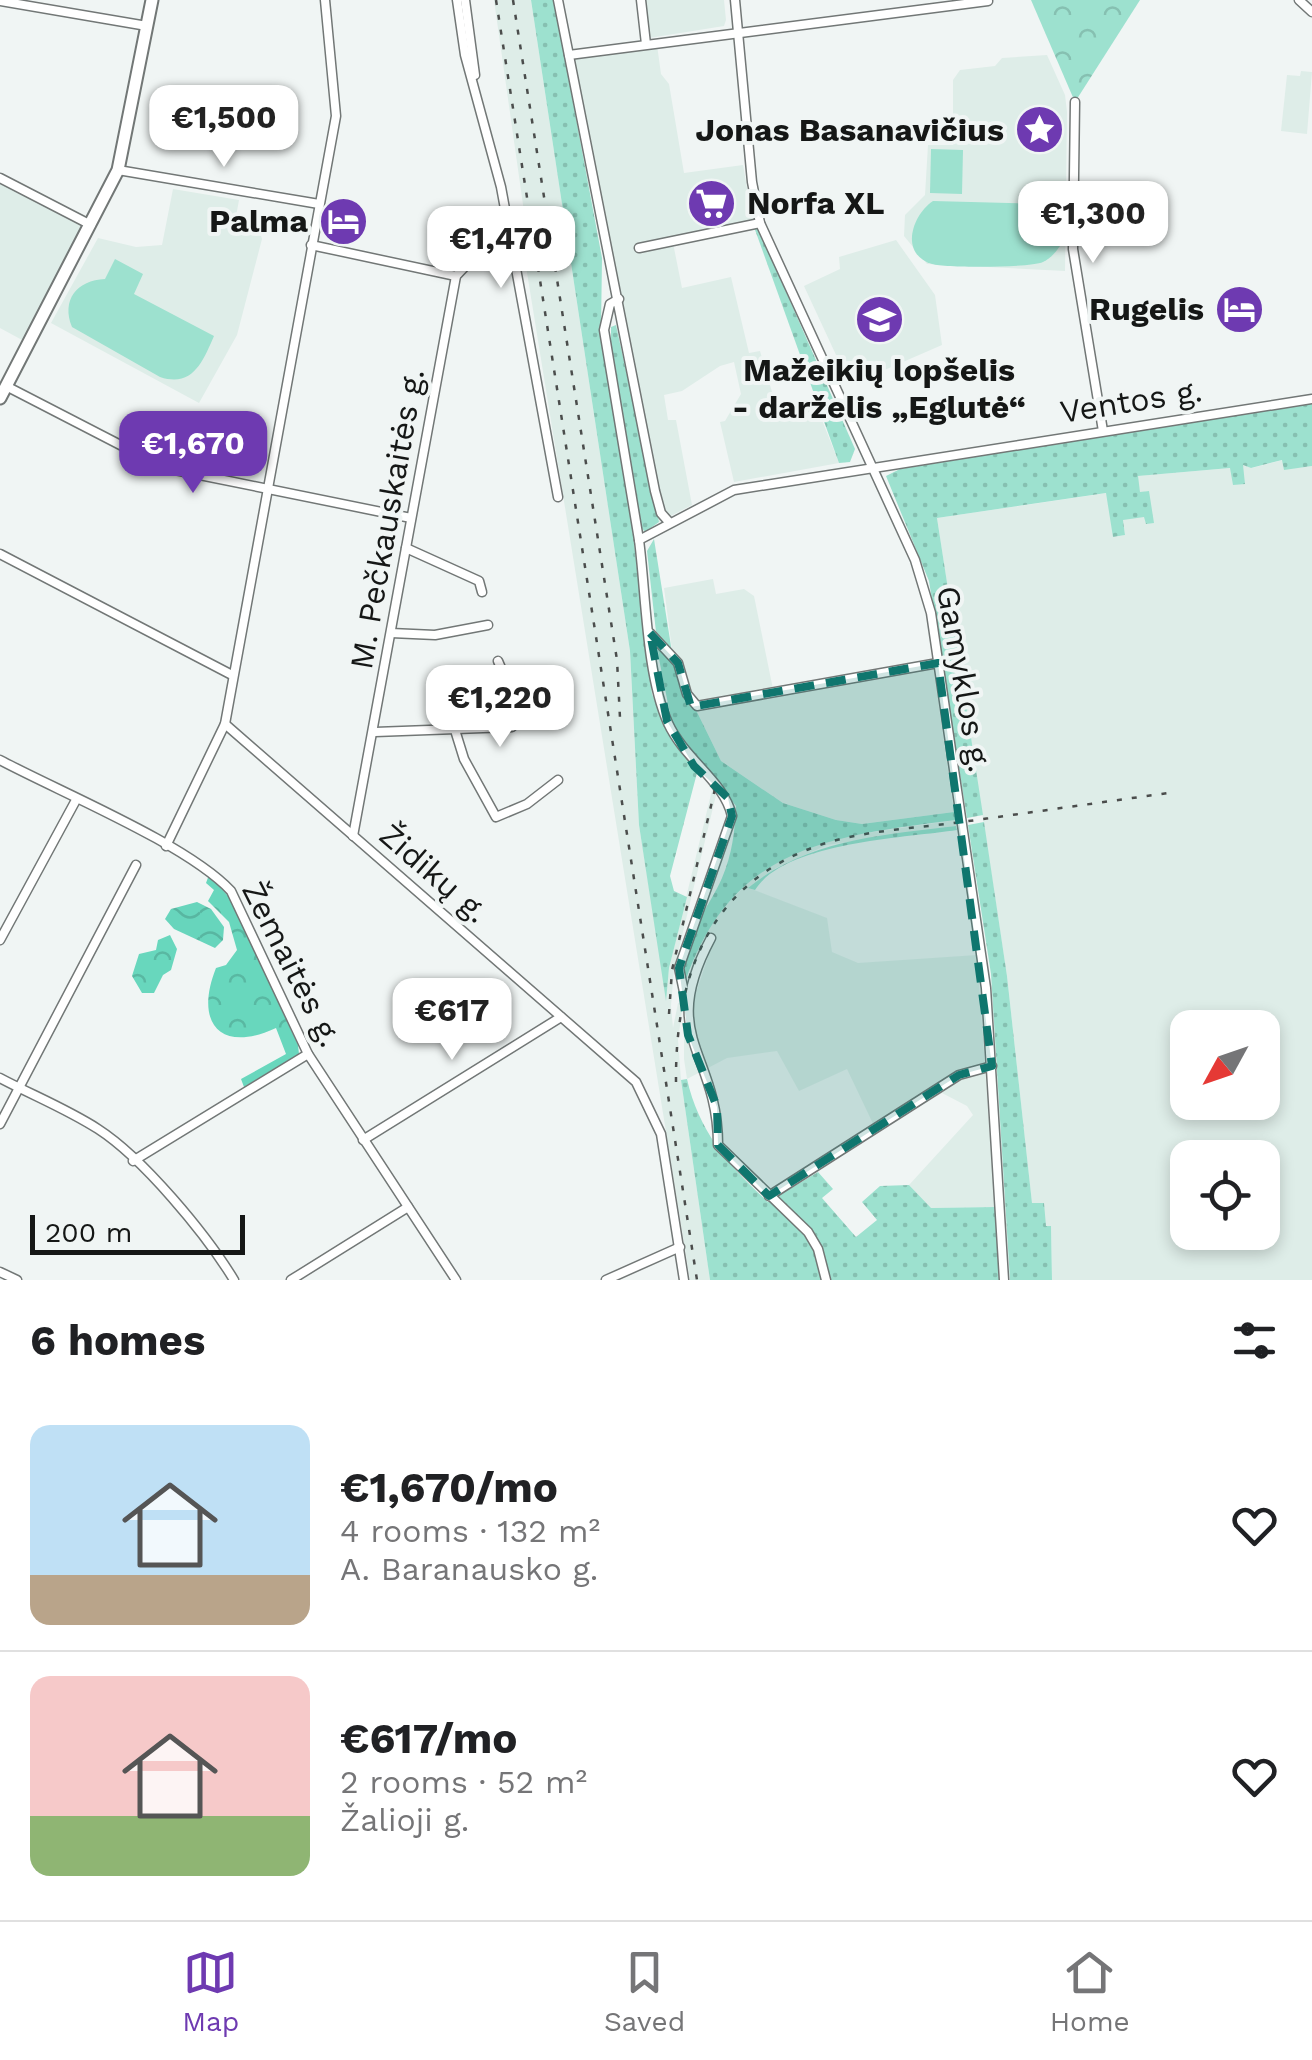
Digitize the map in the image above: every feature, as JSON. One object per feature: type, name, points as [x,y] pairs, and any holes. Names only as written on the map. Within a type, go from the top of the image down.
[{"type":"main road","points":[[3,392],[118,170],[152,0]]},
{"type":"street","points":[[0,0],[147,26]]},
{"type":"street","points":[[166,846],[225,724],[336,116],[325,0]]},
{"type":"street","points":[[456,0],[465,55],[474,79]]},
{"type":"street","points":[[465,0],[474,79],[514,253],[558,497]]},
{"type":"street","points":[[558,0],[654,491],[669,522]]},
{"type":"street","points":[[641,0],[646,44]]},
{"type":"street","name":"Gamyklos g.","points":[[735,0],[752,182],[760,223],[922,578],[984,971],[1004,1280]]},
{"type":"street","points":[[872,0],[880,12]]},
{"type":"street","points":[[1300,0],[1312,12]]},
{"type":"street","points":[[569,56],[737,30],[988,1]]},
{"type":"street","points":[[1075,102],[1072,248],[1103,431]]},
{"type":"street","points":[[118,170],[319,204]]},
{"type":"street","points":[[0,178],[91,225]]},
{"type":"street","points":[[640,248],[760,223]]},
{"type":"street","points":[[312,246],[456,276],[474,257],[514,253]]},
{"type":"street","name":"M. Pečkauskaitės g.","points":[[353,836],[456,276]]},
{"type":"street","points":[[619,299],[610,304],[604,330],[667,721],[694,766],[728,798],[732,816],[679,968],[684,992],[688,993]]},
{"type":"street","points":[[3,392],[165,468],[411,518]]},
{"type":"street","name":"Ventos g.","points":[[639,540],[734,490],[1312,400]]},
{"type":"street","points":[[406,548],[480,580],[482,592]]},
{"type":"street","points":[[0,554],[232,675]]},
{"type":"street","points":[[391,633],[436,635],[488,625]]},
{"type":"street","points":[[650,633],[678,662],[687,694],[697,706],[938,663]]},
{"type":"street","points":[[375,732],[502,731],[518,723],[521,715],[498,661]]},
{"type":"street","name":"Židikų g.","points":[[225,724],[636,1082],[661,1134],[684,1280]]},
{"type":"street","points":[[456,730],[464,758],[496,817],[527,804],[558,780]]},
{"type":"street","name":"Žemaitės g.","points":[[0,760],[166,846],[216,876],[230,891],[308,1054],[456,1280]]},
{"type":"street","points":[[0,940],[76,800]]},
{"type":"street","points":[[0,1124],[136,865]]},
{"type":"street","points":[[711,938],[688,993],[688,1035],[715,1096],[718,1145],[814,1240],[826,1280]]},
{"type":"street","points":[[363,1140],[562,1017]]},
{"type":"street","points":[[133,1161],[308,1054]]},
{"type":"street","points":[[769,1196],[959,1075],[992,1066]]},
{"type":"street","points":[[0,1078],[97,1128],[198,1228],[234,1280]]},
{"type":"street","points":[[291,1280],[408,1207]]},
{"type":"street","points":[[606,1280],[680,1247]]},
{"type":"street","points":[[0,1272],[17,1280]]},
{"type":"highlighted area","points":[[650,633],[678,663],[691,707],[938,663],[992,1066],[959,1075],[769,1196],[718,1145],[717,1107],[688,1035],[679,968],[732,816],[728,798],[694,766],[667,721]]},
{"type":"shaded area","points":[[494,0],[531,0],[630,651],[639,825],[666,994],[713,786],[718,787],[674,969],[671,1006],[673,1028],[678,1003],[683,1004],[678,1040],[681,1080],[710,1280],[690,1280],[524,254],[527,233]]},
{"type":"shaded area","points":[[645,0],[724,0],[726,20],[724,26],[649,38]]},
{"type":"shaded area","points":[[657,45],[661,74],[669,84],[684,173],[743,165],[754,227],[673,243],[682,288],[731,277],[749,353],[760,351],[779,416],[816,405],[839,463],[734,482],[720,422],[725,421],[741,394],[734,362],[720,366],[682,391],[664,395],[668,420],[676,420],[692,505],[659,522],[564,59]]},
{"type":"shaded area","points":[[1047,55],[1065,95],[1067,112],[1065,271],[927,264],[904,236],[905,215],[925,195],[928,145],[953,145],[953,80],[960,70],[995,66],[1002,58]]},
{"type":"shaded area","points":[[1301,71],[1312,72],[1307,134],[1281,131],[1287,75],[1300,76]]},
{"type":"shaded area","points":[[0,173],[89,220],[24,341],[0,328]]},
{"type":"shaded area","points":[[173,189],[239,200],[234,227],[260,232],[262,239],[237,335],[199,403],[51,323],[98,238],[136,247],[162,245]]},
{"type":"shaded area","name":"Mažeikių lopšelis - darželis „Eglutė“","points":[[896,240],[935,295],[942,345],[850,385],[804,286],[840,269],[839,257]]},
{"type":"shaded area","points":[[1283,460],[1285,469],[1312,466],[1312,1280],[1052,1280],[1051,1227],[1046,1226],[1032,1204],[1007,976],[937,518],[1107,493],[1114,537],[1125,535],[1123,520],[1148,491],[1140,493],[1137,476],[1231,468],[1234,485],[1242,465],[1252,468]]},
{"type":"shaded area","points":[[713,579],[716,594],[744,589],[754,596],[774,694],[933,666],[954,812],[862,824],[836,820],[783,803],[721,761],[674,665],[664,588]]},
{"type":"shaded area","points":[[956,820],[956,826],[827,845],[776,868],[749,888],[827,918],[832,952],[858,963],[977,955],[995,1207],[930,1208],[909,1185],[973,1115],[967,1106],[942,1093],[877,1132],[847,1069],[799,1091],[777,1051],[727,1058],[687,1079],[684,1059],[684,1029],[713,942],[706,938],[688,983],[694,956],[717,914],[754,877],[788,856],[833,838]]},
{"type":"green space","points":[[531,0],[554,0],[602,258],[601,329],[629,501],[652,694],[668,732],[697,773],[670,876],[674,891],[687,897],[669,968],[666,1001],[639,825],[630,651]]},
{"type":"green space","points":[[1031,0],[1140,0],[1075,102]]},
{"type":"green space","points":[[931,149],[963,150],[962,194],[930,193]]},
{"type":"green space","points":[[933,201],[1041,204],[1058,219],[1060,246],[1048,259],[1035,264],[932,264],[915,252],[912,234],[919,215]]},
{"type":"green space","points":[[754,227],[758,228],[855,449],[850,462],[839,463]]},
{"type":"green space","points":[[115,259],[143,274],[134,294],[214,336],[201,363],[189,375],[181,379],[160,377],[72,327],[69,308],[74,293],[86,283],[105,279]]},
{"type":"green space","points":[[616,325],[659,522],[645,532],[640,526],[611,351],[611,327]]},
{"type":"green space","points":[[1312,403],[1312,466],[1284,470],[1282,460],[1251,468],[1243,465],[1245,484],[1233,485],[1230,468],[1138,476],[1140,492],[1149,491],[1154,523],[1146,524],[1144,517],[1123,520],[1125,535],[1113,537],[1106,493],[937,518],[983,815],[967,818],[929,581],[886,476],[900,469]]},
{"type":"green space","points":[[654,539],[674,665],[721,761],[783,803],[836,820],[862,824],[954,812],[956,820],[827,842],[758,875],[729,902],[705,937],[685,982],[683,969],[689,942],[728,861],[736,806],[672,724],[659,659],[647,551]]},
{"type":"green space","points":[[984,822],[1007,976],[1032,1203],[1044,1203],[1046,1226],[1051,1226],[1052,1280],[1010,1280],[991,974],[968,825]]},
{"type":"green space","points":[[956,826],[957,830],[818,852],[770,874],[755,890],[748,888],[771,872],[796,859],[821,849]]},
{"type":"green space","points":[[209,875],[229,897],[298,1045],[299,1054],[244,1087],[241,1079],[286,1054],[276,1028],[256,1035],[227,1035],[211,1018],[208,1004],[216,968],[226,965],[237,950],[229,922],[208,901],[214,890],[206,883]]},
{"type":"green space","points":[[170,935],[177,949],[171,970],[163,975],[154,993],[142,993],[132,976],[139,954],[156,950],[158,940]]},
{"type":"green space","points":[[687,1079],[699,1116],[717,1147],[768,1202],[818,1172],[833,1189],[822,1198],[856,1237],[877,1220],[862,1202],[880,1186],[909,1185],[931,1208],[995,1207],[999,1280],[710,1280],[681,1080]]},
{"type":"water","points":[[197,902],[211,909],[224,927],[223,940],[215,948],[174,929],[165,919],[171,909]]},
{"type":"railway","points":[[496,0],[697,1280]]},
{"type":"railway","points":[[513,0],[617,660],[620,718]]},
{"type":"railway","points":[[669,1014],[672,970],[715,789]]},
{"type":"railway","points":[[676,1082],[683,1003],[708,934],[728,905],[754,880],[787,859],[859,835],[1175,792]]},
{"type":"place","name":"Jonas Basanavičius","points":[[1039,130]]},
{"type":"place","name":"Norfa XL","points":[[712,203]]},
{"type":"place","name":"Palma","points":[[343,221]]},
{"type":"place","name":"Rugelis","points":[[1239,309]]},
{"type":"place","name":"Mažeikių lopšelis - darželis „Eglutė“","points":[[879,320]]}]
